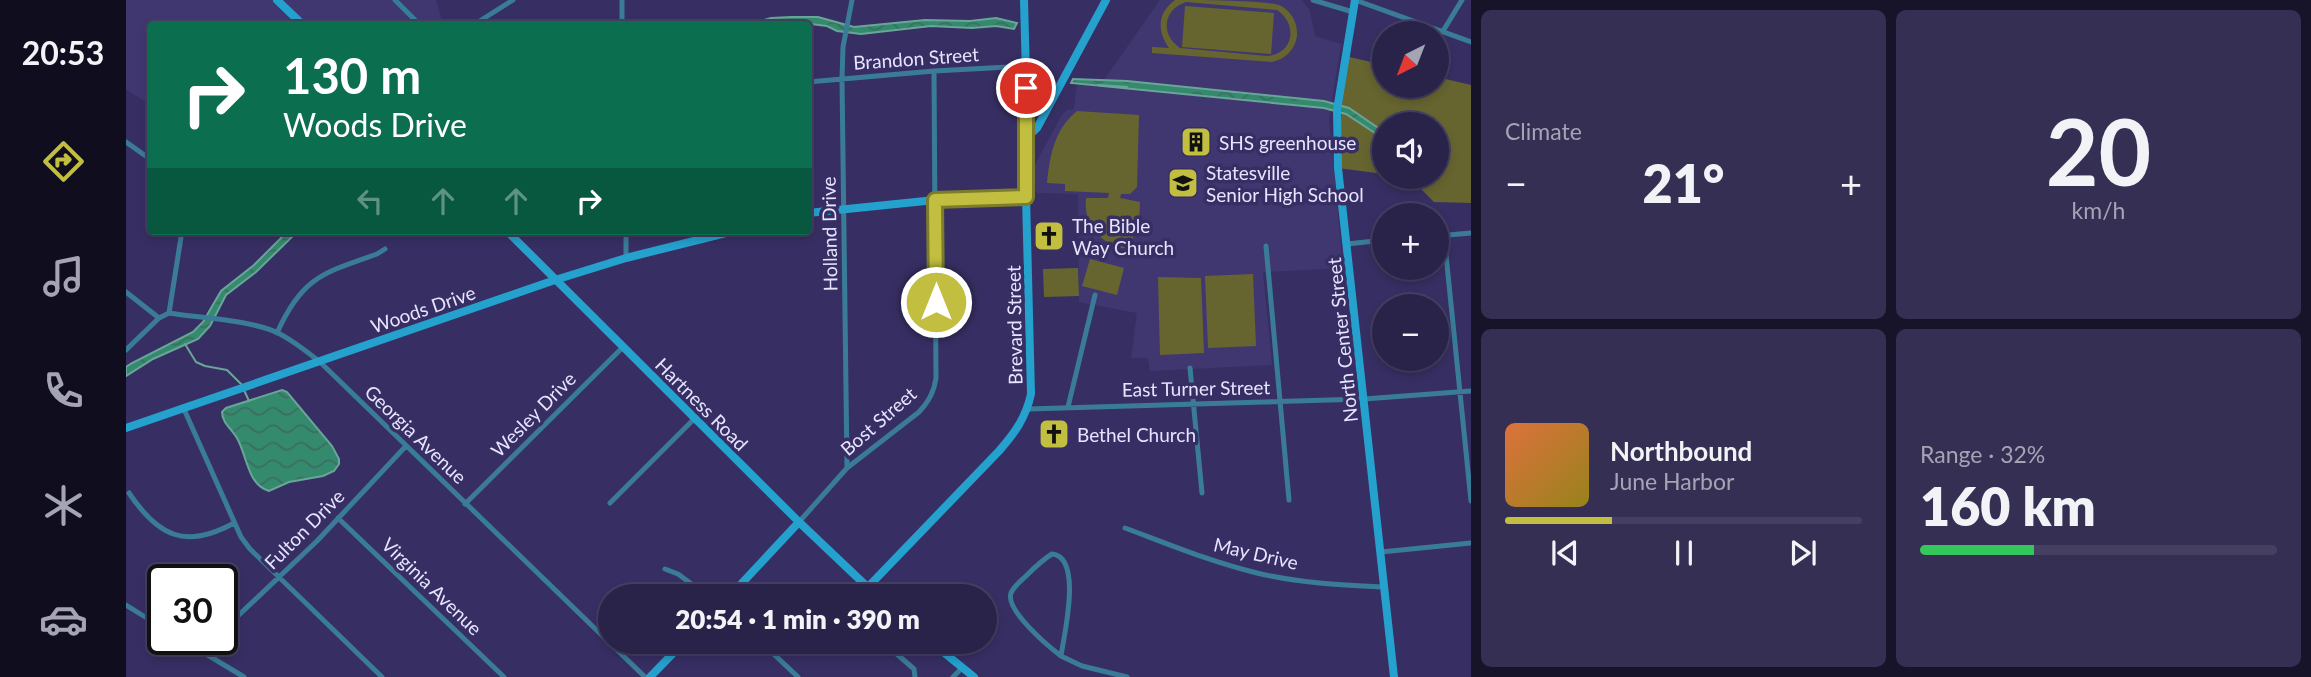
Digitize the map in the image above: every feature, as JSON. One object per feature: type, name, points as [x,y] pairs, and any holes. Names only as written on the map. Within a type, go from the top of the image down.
[{"type":"street","points":[[278,0],[299,21]]},
{"type":"street","points":[[395,0],[416,21]]},
{"type":"street","points":[[480,21],[513,0]]},
{"type":"street","points":[[622,0],[622,21]]},
{"type":"street","name":"Holland Drive","points":[[847,468],[842,79],[852,0]]},
{"type":"street","name":"Brevard Street","points":[[871,584],[1011,438],[1028,409],[1031,394],[1024,0]]},
{"type":"street","points":[[1027,138],[1037,128],[1106,0]]},
{"type":"street","points":[[1313,0],[1353,12]]},
{"type":"street","points":[[1355,0],[1415,21]]},
{"type":"street","name":"North Center Street","points":[[1355,0],[1339,100],[1336,139],[1394,677]]},
{"type":"street","points":[[1449,21],[1462,0]]},
{"type":"street","points":[[1449,33],[1471,42]]},
{"type":"street","name":"Brandon Street","points":[[812,82],[1026,66]]},
{"type":"street","name":"Bost Street","points":[[799,522],[847,468],[919,412],[934,391],[934,71]]},
{"type":"street","points":[[126,142],[147,157]]},
{"type":"street","points":[[812,212],[935,200],[1026,197]]},
{"type":"street","points":[[1449,234],[1471,233]]},
{"type":"street","points":[[126,350],[159,318],[169,313],[181,235]]},
{"type":"street","name":"Hartness Road","points":[[511,235],[865,584]]},
{"type":"street","points":[[626,235],[626,258]]},
{"type":"street","name":"Woods Drive","points":[[126,428],[555,280],[626,258],[718,235]]},
{"type":"street","points":[[1347,244],[1372,241]]},
{"type":"street","points":[[1266,246],[1289,500]]},
{"type":"street","points":[[277,332],[296,298],[312,281],[327,272],[377,254],[385,248]]},
{"type":"street","points":[[1445,280],[1471,501]]},
{"type":"street","points":[[126,292],[159,318]]},
{"type":"street","points":[[1068,407],[1095,295]]},
{"type":"street","name":"Georgia Avenue","points":[[169,313],[260,327],[277,332],[298,345],[320,362],[647,677]]},
{"type":"street","name":"Wesley Drive","points":[[465,504],[623,347]]},
{"type":"street","points":[[1190,368],[1202,493]]},
{"type":"street","name":"East Turner Street","points":[[1028,409],[1364,399],[1471,391]]},
{"type":"street","points":[[183,407],[234,523],[250,549],[382,677]]},
{"type":"street","points":[[610,503],[695,418]]},
{"type":"street","name":"Fulton Drive","points":[[238,616],[338,518],[406,446]]},
{"type":"street","points":[[129,493],[145,516],[158,527],[173,534],[207,536],[234,523]]},
{"type":"street","name":"Virginia Avenue","points":[[338,518],[504,677]]},
{"type":"street","points":[[741,584],[799,522]]},
{"type":"street","name":"May Drive","points":[[1125,528],[1221,564],[1255,573],[1335,584],[1384,587]]},
{"type":"street","points":[[1381,552],[1471,543]]},
{"type":"street","points":[[1061,656],[1070,594],[1068,566],[1065,559],[1052,554],[1016,586],[1011,594],[1011,602],[1025,622],[1061,656],[1103,674],[1127,677]]},
{"type":"street","points":[[665,569],[691,584]]},
{"type":"street","points":[[126,605],[147,618]]},
{"type":"street","points":[[647,677],[671,654]]},
{"type":"street","points":[[774,654],[798,677]]},
{"type":"street","points":[[897,654],[914,669],[915,677]]},
{"type":"street","points":[[945,654],[974,677]]},
{"type":"street","points":[[208,655],[244,677]]},
{"type":"street","points":[[953,677],[962,668]]},
{"type":"shaded area","points":[[126,0],[436,0],[442,21],[147,21],[147,103],[126,89]]},
{"type":"shaded area","name":"Statesville Senior High School","points":[[1160,0],[1302,0],[1310,11],[1315,36],[1341,44],[1329,119],[1343,268],[1263,272],[1272,365],[1150,371],[1148,358],[1131,358],[1137,313],[1079,302],[1078,194],[1037,193],[1032,186],[1035,165],[1061,116],[1067,110],[1074,109],[1077,85],[1099,87]]},
{"type":"shaded area","points":[[1175,0],[1244,1],[1279,5],[1287,10],[1295,22],[1296,41],[1289,53],[1272,62],[1152,53],[1152,47],[1169,48],[1162,35],[1161,22],[1169,5]],"holes":[[[1186,2],[1277,10],[1288,23],[1290,38],[1283,50],[1267,56],[1180,48],[1167,30],[1169,16],[1173,10]]]},
{"type":"shaded area","points":[[1185,6],[1274,13],[1271,54],[1182,47]]},
{"type":"shaded area","points":[[1345,56],[1372,62],[1372,98],[1449,98],[1449,80],[1471,85],[1471,203],[1434,202],[1421,189],[1449,189],[1449,112],[1372,112],[1372,172],[1338,168]]},
{"type":"shaded area","points":[[1077,111],[1139,115],[1137,187],[1130,194],[1121,194],[1120,198],[1140,202],[1139,224],[1134,224],[1132,250],[1104,240],[1097,234],[1088,218],[1086,198],[1108,198],[1109,193],[1065,191],[1065,184],[1047,183],[1058,135]]},
{"type":"shaded area","points":[[1090,259],[1124,268],[1117,295],[1082,286]]},
{"type":"shaded area","points":[[1078,268],[1079,296],[1044,297],[1043,269]]},
{"type":"shaded area","points":[[1253,274],[1256,346],[1208,348],[1205,276]]},
{"type":"shaded area","points":[[1158,277],[1201,278],[1204,353],[1160,355]]},
{"type":"water","points":[[818,17],[854,27],[925,20],[970,21],[996,18],[1017,23],[1014,29],[996,26],[931,26],[861,34],[837,31],[827,26],[812,24],[812,21],[760,21],[771,18]]},
{"type":"water","points":[[1073,79],[1127,81],[1324,101],[1349,108],[1372,124],[1372,131],[1346,114],[1324,108],[1071,83]]},
{"type":"water","points":[[284,235],[294,235],[256,272],[226,295],[210,326],[198,339],[153,359],[126,376],[126,367],[132,363],[193,332],[203,322],[221,291],[254,265]]},
{"type":"water","points":[[282,390],[287,392],[332,446],[339,464],[334,471],[323,476],[289,482],[269,491],[262,488],[252,477],[238,440],[222,412],[226,408]]},
{"type":"waterway","points":[[1098,85],[1127,87]]},
{"type":"waterway","points":[[185,344],[196,362],[227,370],[242,385]]},
{"type":"waterway","points":[[244,390],[249,401]]},
{"type":"place","name":"SHS greenhouse","points":[[1196,142]]},
{"type":"place","name":"Statesville Senior High School","points":[[1183,183]]},
{"type":"place","name":"The Bible Way Church","points":[[1049,236]]},
{"type":"place","name":"Bethel Church","points":[[1054,434]]},
{"type":"route","points":[[936,302],[935,200],[1026,197],[1026,88]]}]
